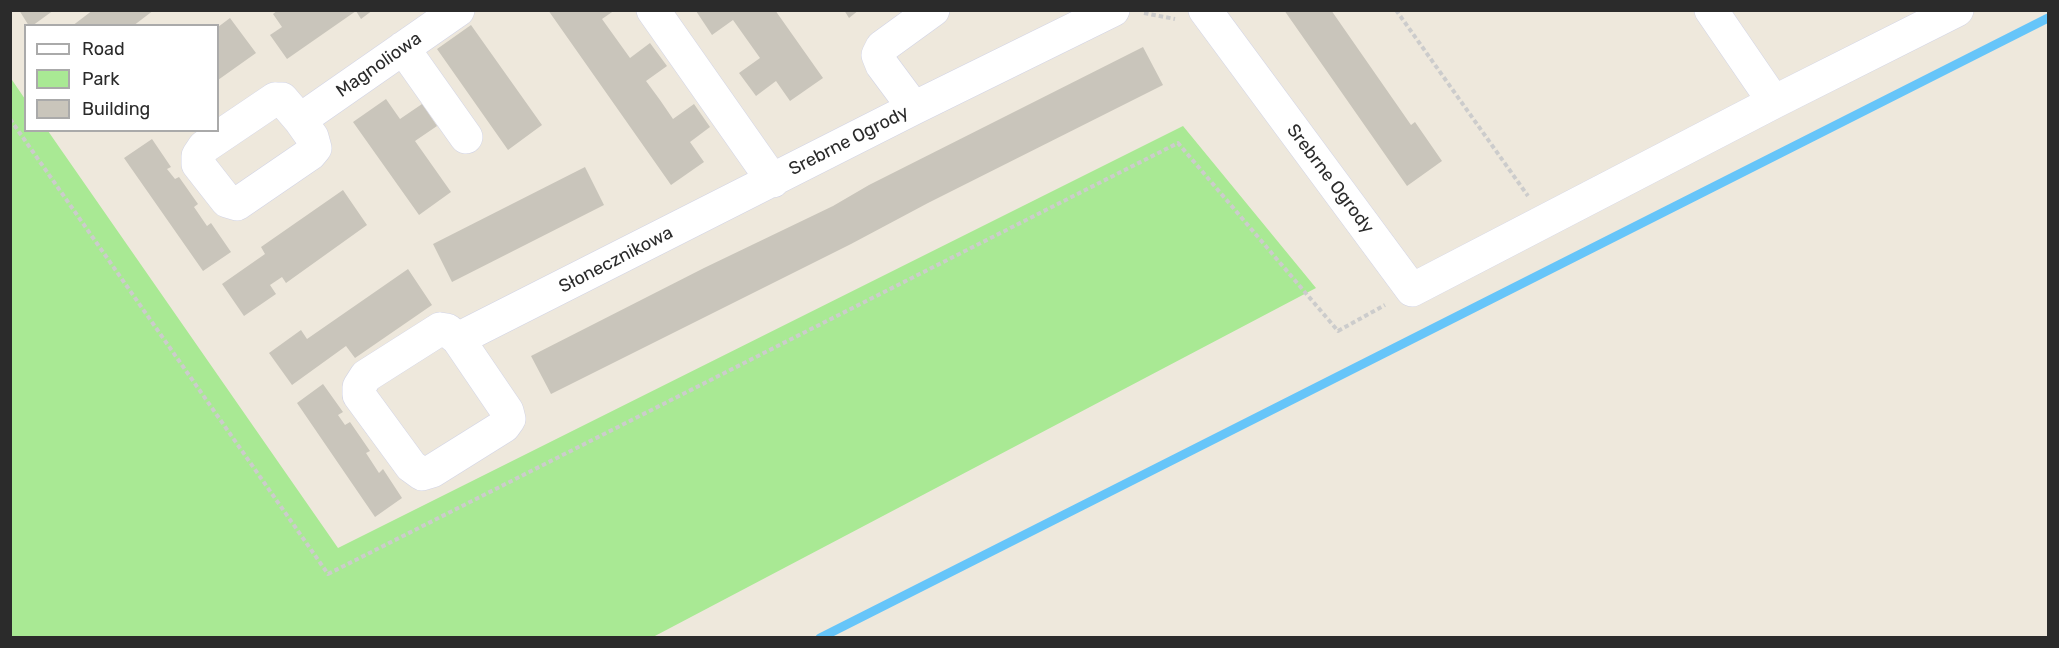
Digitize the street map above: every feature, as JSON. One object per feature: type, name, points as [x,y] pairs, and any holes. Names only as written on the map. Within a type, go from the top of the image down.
[{"type":"street","name":"Magnoliowa","points":[[300,120],[458,10]]},
{"type":"street","name":"Srebrne Ogrody","points":[[653,10],[773,181],[914,108],[1125,12]]},
{"type":"street","points":[[914,108],[882,65],[878,55],[882,47],[933,10]]},
{"type":"street","points":[[1711,10],[1774,102]]},
{"type":"street","points":[[1412,290],[1774,102],[1958,10]]},
{"type":"street","name":"Srebrne Ogrody","points":[[1191,15],[1412,290]]},
{"type":"street","points":[[404,48],[465,137]]},
{"type":"street","name":"Słonecznikowa","points":[[458,339],[773,181]]},
{"type":"street","points":[[440,329],[447,330],[458,339],[507,411],[509,419],[504,426],[441,466],[422,474],[411,466],[366,404],[360,395],[359,387],[366,376],[440,329]]},
{"type":"path","points":[[1396,10],[1545,222]]},
{"type":"path","points":[[1125,12],[1191,15]]},
{"type":"path","points":[[10,119],[328,574],[1178,143],[1338,331],[1412,290]]},
{"type":"green space","points":[[10,77],[24,98],[24,132],[49,132],[338,548],[1183,126],[1316,288],[653,637],[11,637]]},
{"type":"building","points":[[19,10],[54,10],[35,24],[28,24]]},
{"type":"building","points":[[93,10],[154,10],[136,24],[75,24]]},
{"type":"building","points":[[278,10],[373,10],[361,19],[356,11],[287,59],[270,35],[282,27],[273,14]]},
{"type":"building","points":[[548,10],[615,10],[602,19],[630,58],[650,43],[667,66],[646,81],[673,119],[694,104],[710,127],[690,142],[704,162],[671,185]]},
{"type":"building","points":[[697,10],[775,10],[823,78],[790,101],[776,81],[756,96],[739,73],[760,58],[733,20],[712,35]]},
{"type":"building","points":[[844,10],[859,10],[849,18]]},
{"type":"building","points":[[1284,10],[1331,10],[1411,125],[1415,122],[1442,161],[1407,186]]},
{"type":"building","points":[[230,18],[256,53],[219,79],[219,26]]},
{"type":"building","points":[[471,25],[542,125],[508,150],[437,49]]},
{"type":"building","points":[[1143,47],[1163,85],[551,394],[531,356],[704,268],[833,206],[869,185]]},
{"type":"building","points":[[386,99],[400,119],[422,104],[437,126],[415,141],[451,192],[419,215],[353,122]]},
{"type":"building","points":[[152,139],[171,167],[167,169],[175,179],[179,177],[198,204],[194,207],[207,226],[211,223],[231,252],[203,271],[124,158]]},
{"type":"building","points":[[585,167],[604,205],[452,282],[433,244]]},
{"type":"building","points":[[343,190],[367,225],[286,283],[282,277],[270,285],[276,294],[244,316],[222,284],[265,254],[261,247]]},
{"type":"building","points":[[408,269],[432,305],[355,358],[346,346],[292,385],[269,353],[301,330],[307,339]]},
{"type":"building","points":[[323,384],[343,412],[338,415],[345,425],[350,422],[370,451],[366,453],[379,473],[383,469],[402,498],[375,517],[297,403]]},
{"type":"waterway","points":[[820,638],[2048,18]]}]
